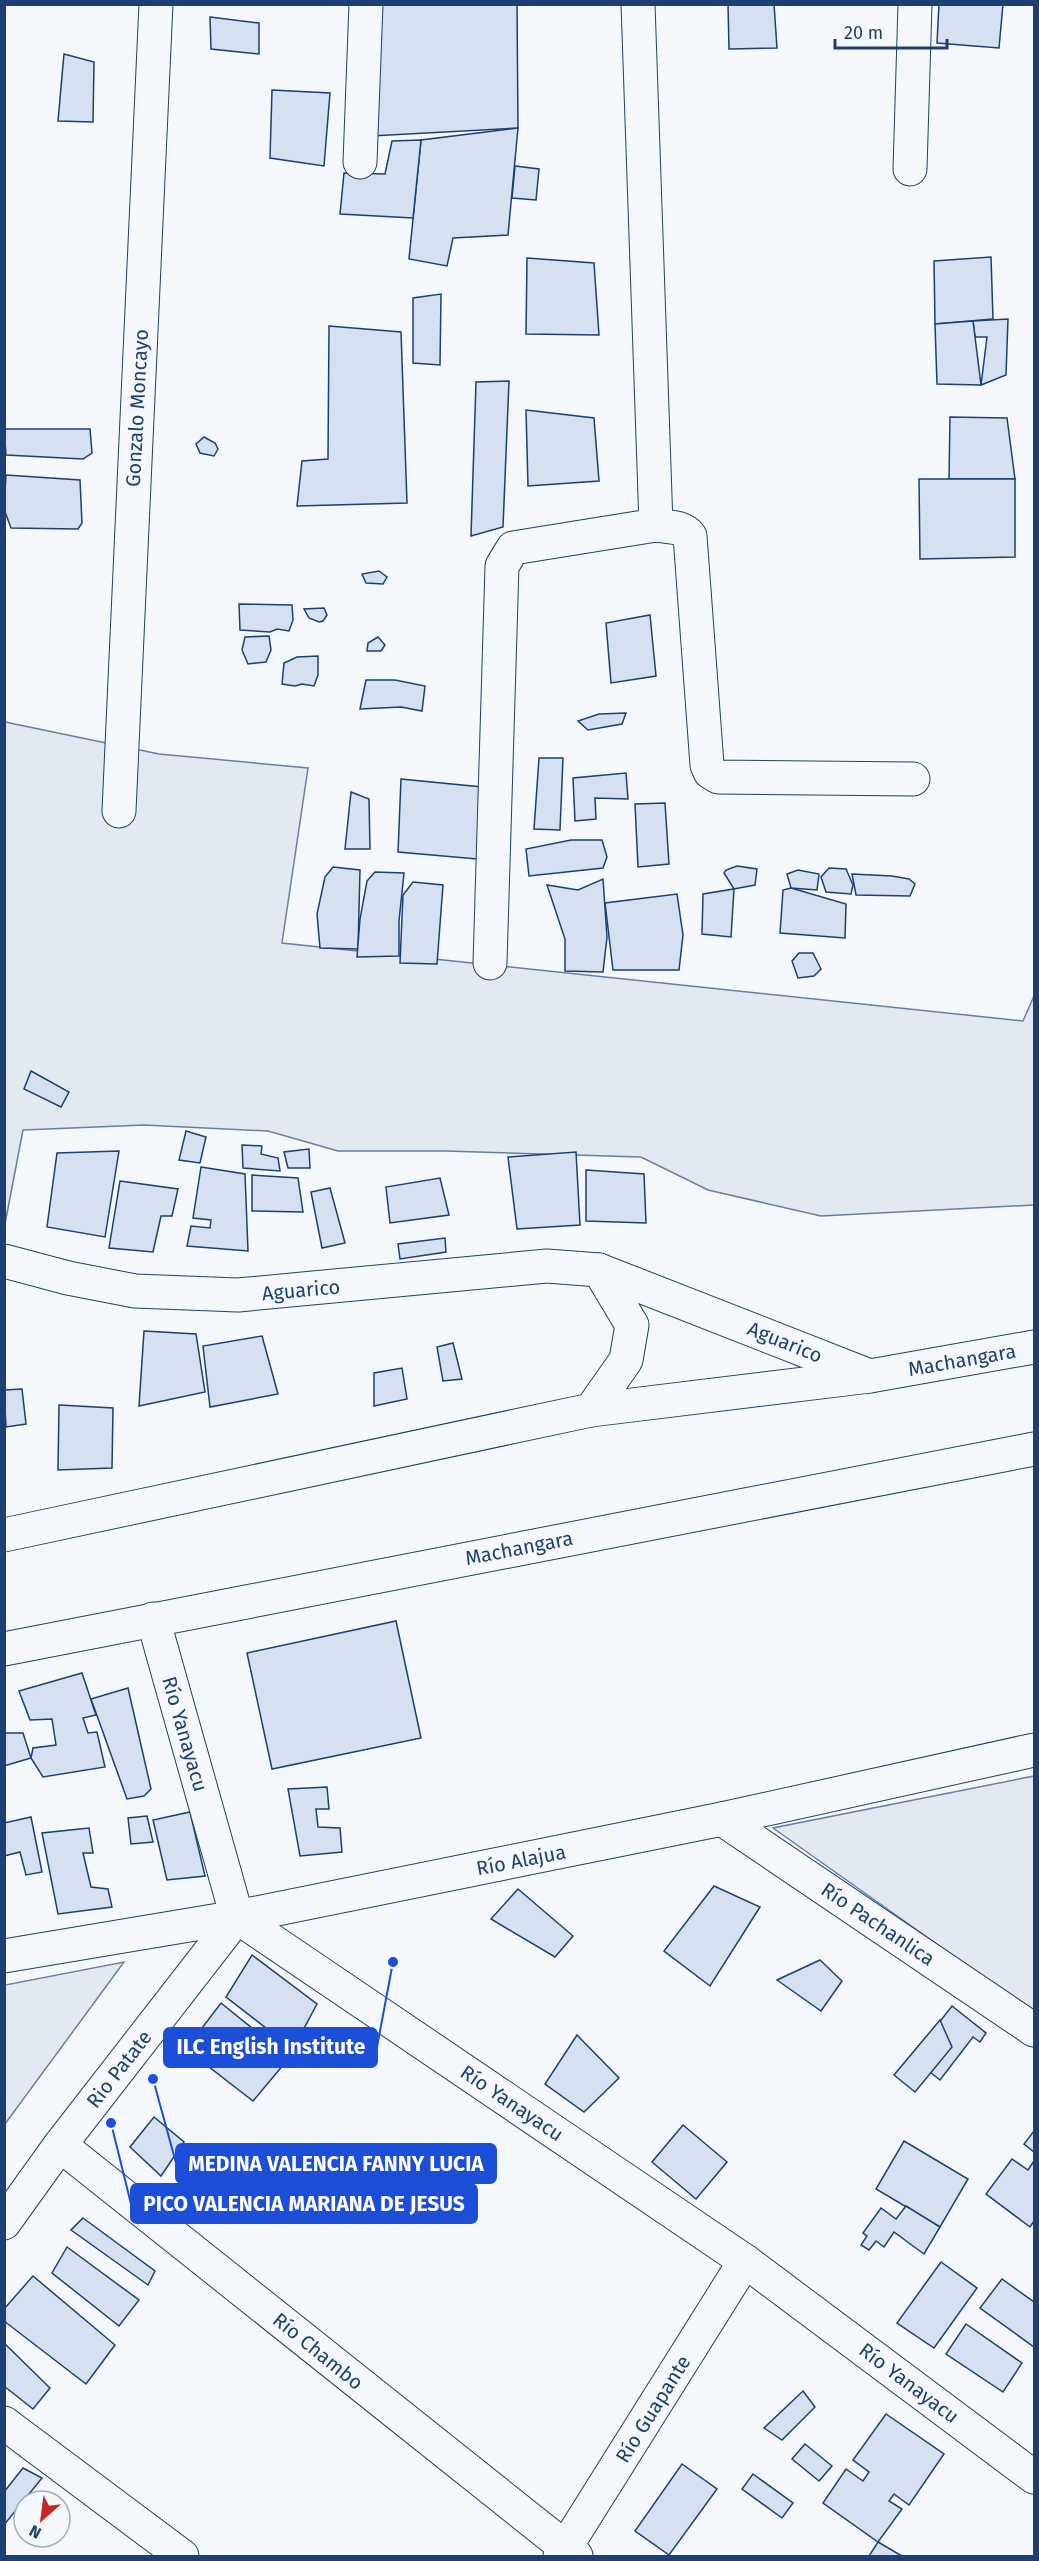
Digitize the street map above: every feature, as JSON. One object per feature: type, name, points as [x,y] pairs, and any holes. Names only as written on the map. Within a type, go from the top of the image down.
[{"type":"street","name":"Gonzalo Moncayo","points":[[119,811],[156,4]]},
{"type":"street","points":[[360,162],[366,4]]},
{"type":"street","points":[[638,4],[657,525]]},
{"type":"street","points":[[910,169],[915,4]]},
{"type":"street","points":[[490,963],[502,566],[513,548],[657,525],[688,532],[707,765],[710,772],[718,777],[913,779]]},
{"type":"street","name":"Aguarico","points":[[4,1262],[135,1291],[238,1295],[547,1266],[598,1269],[870,1376]]},
{"type":"street","points":[[591,1410],[626,1360],[632,1325],[598,1269]]},
{"type":"street","name":"Machangara","points":[[4,1535],[591,1410],[870,1376],[1035,1347]]},
{"type":"street","name":"Machangara","points":[[4,1649],[1035,1449]]},
{"type":"street","name":"Río Yanayacu","points":[[153,1619],[237,1917],[745,2261],[1035,2477]]},
{"type":"street","name":"Río Alajua","points":[[4,1956],[237,1917],[722,1819],[1035,1750]]},
{"type":"street","name":"Río Pachanlica","points":[[722,1819],[1035,2030]]},
{"type":"street","name":"Rio Patate","points":[[4,2223],[60,2145],[237,1917]]},
{"type":"street","name":"Río Chambo","points":[[60,2145],[567,2554]]},
{"type":"street","name":"Río Guapante","points":[[567,2554],[745,2261]]},
{"type":"street","points":[[4,2423],[182,2556]]},
{"type":"shaded area","points":[[5,722],[159,754],[308,768],[282,943],[1023,1021],[1034,996],[1034,1205],[821,1216],[708,1190],[641,1157],[446,1151],[338,1151],[268,1131],[144,1125],[23,1130],[5,1224]]},
{"type":"shaded area","points":[[1034,1776],[1034,2013],[773,1828]]},
{"type":"shaded area","points":[[124,1962],[5,2124],[5,1985]]},
{"type":"building","points":[[376,4],[517,4],[518,128],[371,136]]},
{"type":"building","points":[[728,4],[774,4],[777,48],[729,49]]},
{"type":"building","points":[[939,4],[1003,4],[999,48],[937,43]]},
{"type":"building","points":[[210,17],[259,23],[259,54],[211,49]]},
{"type":"building","points":[[64,54],[94,62],[93,122],[58,121]]},
{"type":"building","points":[[272,90],[330,93],[324,166],[270,158]]},
{"type":"building","points":[[518,128],[508,235],[453,238],[447,266],[409,259],[421,140]]},
{"type":"building","points":[[421,140],[413,218],[340,214],[344,173],[385,174],[392,141]]},
{"type":"building","points":[[515,166],[539,169],[536,200],[512,198]]},
{"type":"building","points":[[991,257],[993,319],[935,324],[934,261]]},
{"type":"building","points":[[527,258],[594,263],[599,335],[526,334]]},
{"type":"building","points":[[441,294],[440,365],[413,363],[413,298]]},
{"type":"building","points":[[1008,319],[1006,375],[981,385],[987,337],[975,337],[973,321]]},
{"type":"building","points":[[973,321],[981,385],[937,384],[935,324]]},
{"type":"building","points":[[329,326],[401,332],[407,503],[297,506],[302,461],[328,459]]},
{"type":"building","points":[[509,381],[503,527],[471,536],[476,382]]},
{"type":"building","points":[[526,410],[594,418],[599,481],[528,486]]},
{"type":"building","points":[[950,417],[1007,418],[1015,479],[949,479]]},
{"type":"building","points":[[4,429],[90,429],[92,453],[83,459],[6,455]]},
{"type":"building","points":[[204,437],[215,443],[218,449],[214,456],[200,453],[196,444]]},
{"type":"building","points":[[6,475],[80,480],[82,523],[78,529],[11,528],[4,509]]},
{"type":"building","points":[[919,479],[1015,479],[1015,557],[920,559]]},
{"type":"building","points":[[379,571],[387,577],[383,584],[366,583],[362,574]]},
{"type":"building","points":[[239,604],[292,605],[293,620],[289,631],[240,630]]},
{"type":"building","points":[[324,608],[327,615],[323,621],[319,622],[309,618],[304,609]]},
{"type":"building","points":[[650,615],[656,676],[611,683],[606,623]]},
{"type":"building","points":[[269,636],[271,650],[266,662],[248,664],[242,650],[245,637]]},
{"type":"building","points":[[378,637],[385,645],[381,651],[367,651],[368,643]]},
{"type":"building","points":[[318,656],[318,675],[314,686],[282,684],[284,663],[297,657]]},
{"type":"building","points":[[366,680],[395,680],[425,686],[422,711],[401,707],[360,709]]},
{"type":"building","points":[[626,713],[622,724],[588,730],[578,721],[599,714]]},
{"type":"building","points":[[539,758],[563,758],[560,830],[534,829]]},
{"type":"building","points":[[626,773],[628,799],[595,798],[596,819],[575,821],[573,778]]},
{"type":"building","points":[[401,779],[482,787],[477,859],[398,852]]},
{"type":"building","points":[[351,792],[369,799],[370,849],[345,849]]},
{"type":"building","points":[[665,803],[669,864],[638,867],[635,804]]},
{"type":"building","points":[[571,840],[602,840],[607,857],[603,868],[529,876],[526,849]]},
{"type":"building","points":[[737,866],[757,869],[755,885],[734,889],[724,873]]},
{"type":"building","points":[[333,867],[360,870],[358,949],[320,948],[317,914],[325,877]]},
{"type":"building","points":[[829,868],[846,869],[853,885],[851,894],[826,892],[821,877]]},
{"type":"building","points":[[798,870],[819,874],[817,890],[791,888],[787,874]]},
{"type":"building","points":[[375,872],[404,873],[399,921],[399,956],[357,957],[360,919],[367,881]]},
{"type":"building","points":[[852,874],[892,876],[909,879],[915,884],[910,896],[856,895]]},
{"type":"building","points":[[603,879],[607,937],[603,972],[565,971],[565,939],[547,885],[578,890]]},
{"type":"building","points":[[413,882],[443,885],[437,964],[400,963],[403,895]]},
{"type":"building","points":[[791,888],[846,904],[845,938],[780,933],[783,890]]},
{"type":"building","points":[[734,889],[731,937],[702,934],[703,894]]},
{"type":"building","points":[[677,894],[683,935],[679,970],[613,970],[605,903]]},
{"type":"building","points":[[799,953],[813,953],[821,969],[814,976],[798,978],[792,961]]},
{"type":"building","points":[[31,1071],[69,1092],[61,1107],[24,1089]]},
{"type":"building","points":[[186,1131],[206,1137],[200,1163],[179,1160]]},
{"type":"building","points":[[242,1145],[262,1146],[261,1154],[278,1158],[280,1171],[243,1168]]},
{"type":"building","points":[[309,1149],[310,1168],[288,1168],[284,1152]]},
{"type":"building","points":[[119,1151],[105,1237],[47,1227],[57,1153]]},
{"type":"building","points":[[576,1152],[580,1225],[517,1229],[508,1157]]},
{"type":"building","points":[[201,1167],[245,1174],[248,1251],[187,1246],[191,1226],[210,1228],[211,1220],[193,1218]]},
{"type":"building","points":[[586,1170],[644,1174],[646,1223],[586,1221]]},
{"type":"building","points":[[252,1175],[298,1178],[303,1212],[252,1211]]},
{"type":"building","points":[[440,1178],[449,1215],[390,1223],[386,1187]]},
{"type":"building","points":[[120,1181],[178,1189],[172,1216],[161,1216],[153,1252],[109,1248]]},
{"type":"building","points":[[330,1188],[345,1243],[322,1248],[311,1192]]},
{"type":"building","points":[[445,1238],[446,1252],[400,1259],[398,1244]]},
{"type":"building","points":[[144,1331],[196,1334],[205,1392],[139,1406]]},
{"type":"building","points":[[262,1336],[278,1394],[210,1407],[203,1346]]},
{"type":"building","points":[[453,1343],[462,1379],[443,1381],[437,1347]]},
{"type":"building","points":[[402,1368],[407,1399],[374,1406],[374,1373]]},
{"type":"building","points":[[22,1389],[26,1424],[6,1427],[4,1390]]},
{"type":"building","points":[[59,1405],[113,1408],[112,1468],[58,1470]]},
{"type":"building","points":[[396,1621],[421,1738],[272,1769],[247,1653]]},
{"type":"building","points":[[82,1673],[96,1715],[83,1718],[88,1733],[97,1732],[105,1767],[43,1777],[31,1758],[33,1748],[56,1745],[52,1719],[30,1720],[19,1691]]},
{"type":"building","points":[[128,1688],[151,1789],[144,1796],[127,1799],[91,1699]]},
{"type":"building","points":[[4,1733],[23,1733],[31,1758],[4,1766]]},
{"type":"building","points":[[327,1787],[329,1809],[316,1809],[318,1827],[340,1828],[342,1852],[300,1856],[288,1789]]},
{"type":"building","points":[[190,1812],[205,1876],[167,1880],[153,1820]]},
{"type":"building","points":[[147,1816],[153,1842],[131,1844],[128,1818]]},
{"type":"building","points":[[31,1817],[42,1872],[26,1875],[20,1852],[4,1856],[4,1823]]},
{"type":"building","points":[[89,1828],[93,1853],[83,1853],[91,1887],[108,1889],[112,1907],[58,1914],[42,1833]]},
{"type":"building","points":[[714,1886],[760,1907],[710,1986],[664,1951]]},
{"type":"building","points":[[518,1889],[573,1936],[555,1957],[491,1919]]},
{"type":"building","points":[[252,1955],[317,2004],[293,2049],[226,1997]]},
{"type":"building","points":[[820,1960],[842,1981],[821,2011],[777,1980]]},
{"type":"building","points":[[221,2003],[289,2058],[253,2101],[186,2049]]},
{"type":"building","points":[[952,2006],[986,2033],[980,2042],[973,2037],[940,2080],[925,2068],[916,2079],[903,2069]]},
{"type":"building","points":[[940,2020],[952,2047],[915,2092],[894,2075]]},
{"type":"building","points":[[577,2035],[619,2078],[584,2112],[545,2084]]},
{"type":"building","points":[[154,2117],[184,2142],[161,2176],[130,2147]]},
{"type":"building","points":[[683,2125],[727,2162],[696,2199],[652,2162]]},
{"type":"building","points":[[1034,2131],[1034,2152],[1024,2144]]},
{"type":"building","points":[[904,2141],[968,2179],[940,2227],[876,2189]]},
{"type":"building","points":[[198,2155],[235,2175],[211,2213],[177,2185]]},
{"type":"building","points":[[1012,2159],[1028,2170],[1034,2161],[1034,2221],[1030,2227],[986,2194]]},
{"type":"building","points":[[906,2206],[940,2227],[924,2254],[894,2232],[884,2247],[876,2241],[869,2250],[861,2245],[867,2236],[863,2233],[881,2208],[896,2219]]},
{"type":"building","points":[[83,2218],[155,2271],[148,2285],[71,2230]]},
{"type":"building","points":[[67,2247],[139,2300],[119,2326],[52,2273]]},
{"type":"building","points":[[941,2262],[977,2288],[934,2348],[897,2323]]},
{"type":"building","points":[[33,2276],[115,2345],[86,2384],[4,2321],[4,2309]]},
{"type":"building","points":[[1002,2279],[1034,2302],[1034,2347],[980,2308]]},
{"type":"building","points":[[966,2324],[1022,2363],[1003,2392],[946,2354]]},
{"type":"building","points":[[4,2343],[50,2388],[33,2409],[4,2386]]},
{"type":"building","points":[[803,2391],[815,2407],[782,2440],[764,2428]]},
{"type":"building","points":[[886,2414],[944,2454],[909,2505],[894,2494],[889,2501],[902,2509],[878,2542],[823,2503],[846,2469],[863,2481],[869,2472],[853,2460]]},
{"type":"building","points":[[805,2444],[832,2466],[819,2481],[792,2459]]},
{"type":"building","points":[[682,2464],[717,2489],[669,2555],[635,2531]]},
{"type":"building","points":[[23,2468],[42,2478],[33,2489],[12,2489],[12,2515],[4,2525],[4,2492]]},
{"type":"building","points":[[753,2474],[793,2503],[782,2518],[742,2489]]},
{"type":"building","points":[[878,2542],[902,2556],[869,2556]]},
{"type":"place","name":"ILC English Institute","points":[[393,1962]]},
{"type":"place","name":"MEDINA VALENCIA FANNY LUCIA","points":[[153,2079]]},
{"type":"place","name":"PICO VALENCIA MARIANA DE JESUS","points":[[111,2123]]}]
